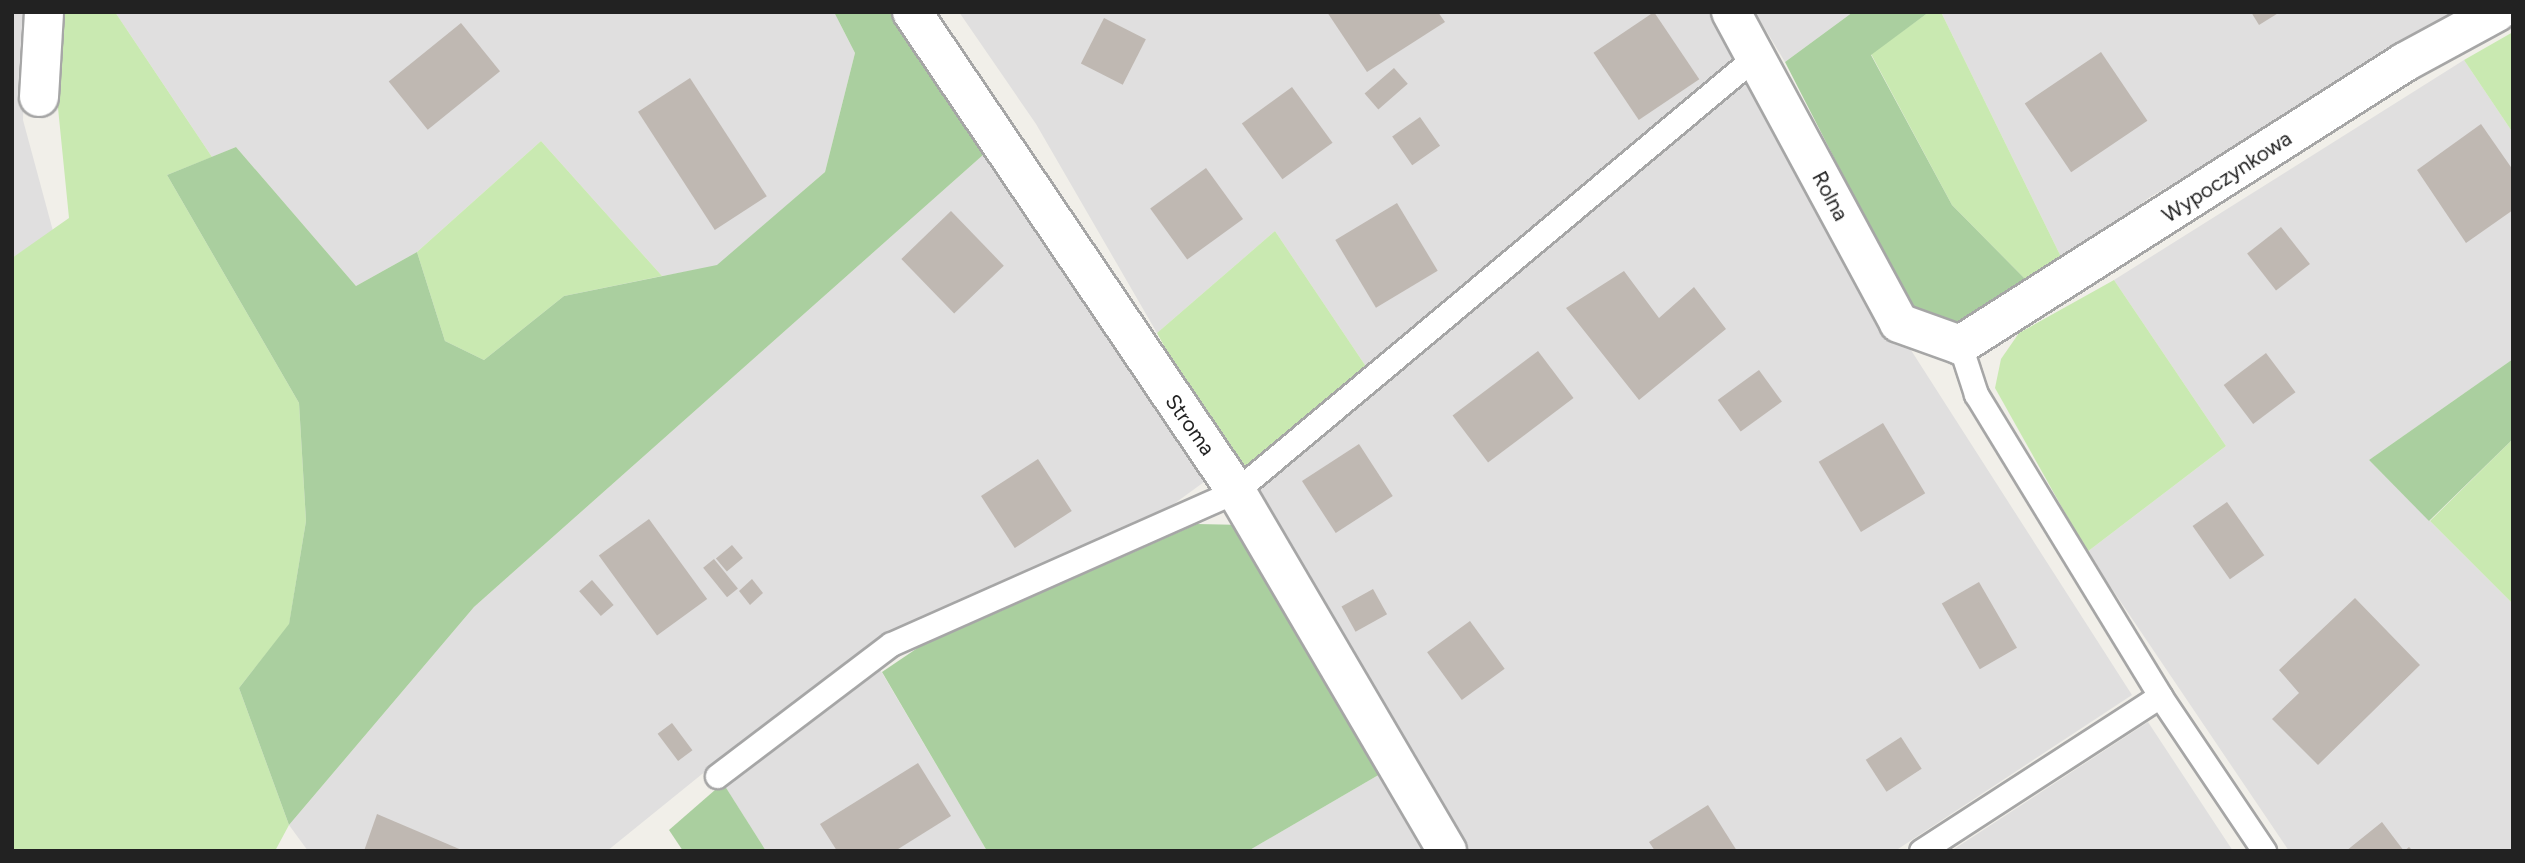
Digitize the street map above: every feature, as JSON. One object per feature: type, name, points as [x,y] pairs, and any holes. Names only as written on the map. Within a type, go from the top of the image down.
[{"type":"street","points":[[39,97],[44,12]]},
{"type":"street","name":"Stroma","points":[[912,12],[1029,191],[1236,491],[1447,851]]},
{"type":"street","name":"Rolna","points":[[1731,12],[1899,323],[1960,345]]},
{"type":"street","name":"Wypoczynkowa","points":[[1960,345],[2405,62],[2497,12]]},
{"type":"lane","points":[[717,776],[891,644],[1236,491],[1755,57]]},
{"type":"lane","points":[[1960,345],[1976,394],[2160,696],[2264,851]]},
{"type":"lane","points":[[1921,851],[2160,696]]},
{"type":"shaded area","points":[[12,12],[26,12],[23,120],[53,231],[12,258]]},
{"type":"shaded area","points":[[115,12],[834,12],[855,53],[825,172],[717,266],[662,276],[541,141],[417,252],[356,286],[236,147],[212,157]]},
{"type":"shaded area","points":[[959,12],[1720,12],[1745,56],[1367,368],[1275,231],[1157,333],[1036,124]]},
{"type":"shaded area","points":[[1755,12],[1853,12],[1785,62]]},
{"type":"shaded area","points":[[1941,12],[2478,12],[2150,197],[2065,265]]},
{"type":"shaded area","points":[[2464,60],[2513,133],[2513,359],[2369,460],[2513,604],[2513,851],[2289,851],[2087,552],[2226,446],[2114,280]]},
{"type":"shaded area","points":[[1755,75],[1909,347],[2132,695],[1895,851],[1462,851],[1255,492]]},
{"type":"shaded area","points":[[983,155],[1204,482],[1167,509],[917,622],[868,649],[987,851],[766,851],[712,766],[607,851],[308,851],[289,825],[474,607]]},
{"type":"shaded area","points":[[2148,722],[2233,851],[1951,851]]},
{"type":"shaded area","points":[[1387,770],[1436,851],[1248,851]]},
{"type":"green space","points":[[55,12],[115,12],[212,157],[167,175],[299,403],[306,521],[289,625],[239,688],[289,825],[275,851],[12,851],[12,258],[69,218],[57,98]]},
{"type":"green space","points":[[834,12],[890,12],[983,155],[474,607],[289,825],[239,688],[289,624],[306,521],[299,403],[167,175],[236,147],[356,286],[417,252],[445,341],[484,360],[564,296],[717,265],[825,172],[855,53]]},
{"type":"green space","points":[[1853,12],[1929,12],[1871,55],[1952,205],[2031,285],[1972,325],[1953,325],[1909,304],[1785,62]]},
{"type":"green space","points":[[1929,12],[1941,12],[2065,265],[2031,285],[1952,205],[1871,54]]},
{"type":"green space","points":[[2513,32],[2513,133],[2464,60]]},
{"type":"green space","points":[[541,141],[662,276],[564,296],[484,360],[445,341],[417,252]]},
{"type":"green space","points":[[1275,231],[1367,368],[1249,467],[1223,454],[1157,333]]},
{"type":"green space","points":[[2114,280],[2226,446],[2087,552],[1995,388],[2001,359],[2019,333]]},
{"type":"green space","points":[[2513,359],[2513,439],[2429,521],[2369,460]]},
{"type":"green space","points":[[2513,439],[2513,604],[2430,521]]},
{"type":"green space","points":[[1197,524],[1244,525],[1387,770],[1248,851],[987,851],[882,672],[919,647]]},
{"type":"green space","points":[[723,783],[766,851],[683,851],[669,830]]},
{"type":"building","points":[[1327,12],[1438,12],[1445,22],[1367,72]]},
{"type":"building","points":[[1654,12],[1699,79],[1639,120],[1593,53]]},
{"type":"building","points":[[2251,12],[2280,12],[2259,25]]},
{"type":"building","points":[[1104,18],[1146,39],[1123,85],[1081,63]]},
{"type":"building","points":[[461,23],[500,71],[428,130],[389,82]]},
{"type":"building","points":[[2101,52],[2147,121],[2071,172],[2025,103]]},
{"type":"building","points":[[1394,68],[1408,84],[1378,109],[1365,94]]},
{"type":"building","points":[[690,78],[767,196],[715,230],[638,112]]},
{"type":"building","points":[[1292,87],[1333,143],[1282,179],[1242,123]]},
{"type":"building","points":[[1420,117],[1440,146],[1412,165],[1392,137]]},
{"type":"building","points":[[2481,124],[2513,170],[2513,210],[2466,243],[2417,170]]},
{"type":"building","points":[[1206,168],[1243,219],[1187,260],[1150,209]]},
{"type":"building","points":[[1397,203],[1438,271],[1376,308],[1335,240]]},
{"type":"building","points":[[951,211],[1004,266],[954,314],[901,259]]},
{"type":"building","points":[[2281,227],[2310,264],[2276,291],[2247,253]]},
{"type":"building","points":[[1624,271],[1659,318],[1694,287],[1726,329],[1639,400],[1566,308]]},
{"type":"building","points":[[1538,351],[1574,398],[1488,463],[1453,415]]},
{"type":"building","points":[[2266,353],[2295,392],[2253,424],[2224,385]]},
{"type":"building","points":[[1759,370],[1782,402],[1741,432],[1718,400]]},
{"type":"building","points":[[1883,423],[1925,493],[1861,532],[1819,462]]},
{"type":"building","points":[[1359,444],[1393,496],[1336,533],[1302,481]]},
{"type":"building","points":[[1038,459],[1072,511],[1015,548],[981,496]]},
{"type":"building","points":[[2227,502],[2264,555],[2230,579],[2193,526]]},
{"type":"building","points":[[649,519],[707,599],[657,636],[599,555]]},
{"type":"building","points":[[732,545],[743,558],[727,572],[716,558]]},
{"type":"building","points":[[714,559],[738,589],[727,597],[703,568]]},
{"type":"building","points":[[752,579],[763,593],[750,605],[739,591]]},
{"type":"building","points":[[592,580],[614,605],[601,616],[579,591]]},
{"type":"building","points":[[1979,582],[2017,648],[1980,669],[1942,604]]},
{"type":"building","points":[[1373,589],[1387,614],[1356,632],[1342,606]]},
{"type":"building","points":[[2355,598],[2420,665],[2318,765],[2272,719],[2299,693],[2279,670]]},
{"type":"building","points":[[1470,621],[1505,669],[1462,700],[1427,652]]},
{"type":"building","points":[[672,723],[692,750],[678,761],[658,734]]},
{"type":"building","points":[[1901,737],[1922,769],[1886,792],[1866,760]]},
{"type":"building","points":[[918,763],[951,816],[895,851],[837,851],[820,824]]},
{"type":"building","points":[[1708,805],[1737,851],[1655,851],[1649,842]]},
{"type":"building","points":[[377,814],[464,851],[364,851]]},
{"type":"building","points":[[2382,822],[2404,851],[2346,851]]}]
